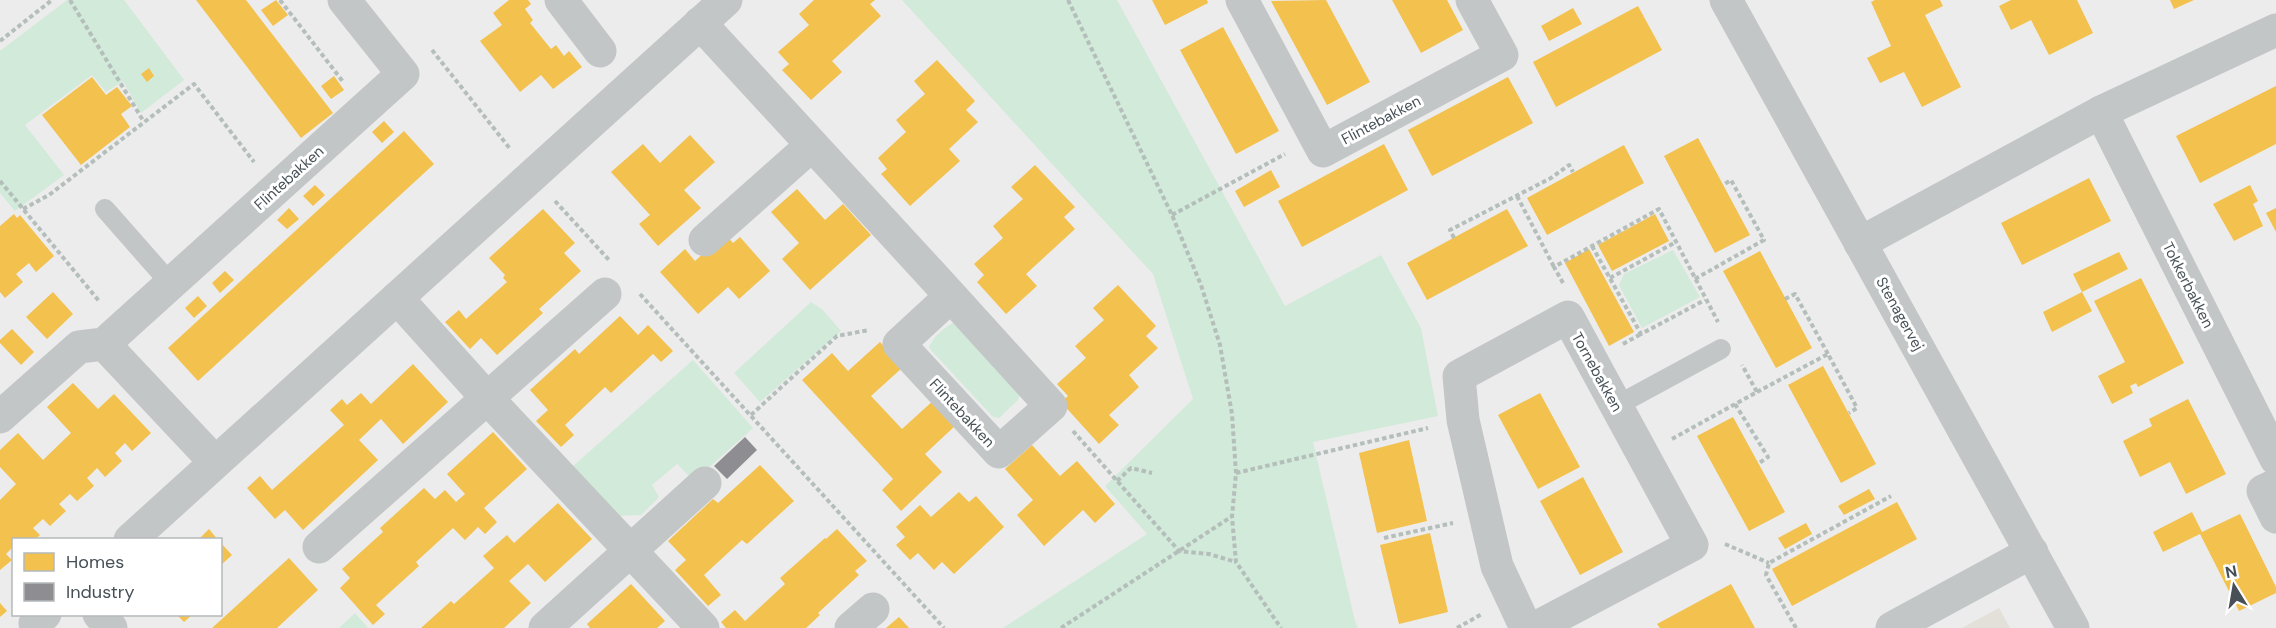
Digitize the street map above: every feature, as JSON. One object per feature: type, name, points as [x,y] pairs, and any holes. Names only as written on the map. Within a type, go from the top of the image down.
[{"type":"street","name":"Flintebakken","points":[[0,417],[79,347],[113,336],[403,75],[344,0]]},
{"type":"street","points":[[561,0],[600,51]]},
{"type":"street","points":[[132,538],[726,0]]},
{"type":"street","name":"Flintebakken","points":[[1242,0],[1323,151],[1502,55],[1472,0]]},
{"type":"street","name":"Stenagervej","points":[[1726,0],[2073,628]]},
{"type":"street","points":[[700,23],[1051,406]]},
{"type":"street","points":[[1860,243],[2101,112],[2276,30]]},
{"type":"street","name":"Tokkerbakken","points":[[2101,112],[2276,459]]},
{"type":"street","points":[[705,240],[812,145]]},
{"type":"street","points":[[320,547],[487,398],[610,281]]},
{"type":"street","points":[[899,344],[951,296]]},
{"type":"street","points":[[397,298],[487,398],[703,628]]},
{"type":"street","name":"Tornebakken","points":[[1526,628],[1497,566],[1463,420],[1459,376],[1568,317],[1692,546],[1535,628]]},
{"type":"street","points":[[113,336],[215,462]]},
{"type":"street","name":"Flintebakken","points":[[899,344],[999,452],[1051,406]]},
{"type":"street","points":[[545,628],[705,483]]},
{"type":"street","points":[[2276,485],[2263,491],[2276,517]]},
{"type":"street","points":[[1892,628],[2032,552]]},
{"type":"street","points":[[100,616],[111,628]]},
{"type":"lane","points":[[105,209],[171,284]]},
{"type":"lane","points":[[1616,406],[1722,340]]},
{"type":"path","points":[[0,41],[52,0]]},
{"type":"path","points":[[70,0],[144,122]]},
{"type":"path","points":[[280,0],[364,110]]},
{"type":"path","points":[[1068,0],[1172,215],[1201,285],[1220,345],[1233,414],[1236,473],[1232,517],[1236,562],[1281,628]]},
{"type":"path","points":[[428,46],[532,176],[610,281]]},
{"type":"path","points":[[23,209],[49,195],[194,84],[276,190]]},
{"type":"path","points":[[1172,215],[1316,137]]},
{"type":"path","points":[[1454,238],[1450,231],[1569,165],[1573,172]]},
{"type":"path","points":[[1695,279],[1764,240],[1731,180],[1723,185]]},
{"type":"path","points":[[0,181],[23,209],[113,336]]},
{"type":"path","points":[[1516,196],[1575,305],[1568,317]]},
{"type":"path","points":[[1554,267],[1659,209],[1706,300],[1722,340]]},
{"type":"path","points":[[1610,278],[1676,242]]},
{"type":"path","points":[[1593,246],[1641,334],[1706,300]]},
{"type":"path","points":[[639,293],[944,628]]},
{"type":"path","points":[[1785,299],[1795,294],[1857,408],[1849,413]]},
{"type":"path","points":[[751,416],[837,336],[873,329],[899,344]]},
{"type":"path","points":[[1642,455],[1828,354]]},
{"type":"path","points":[[1740,361],[1757,392]]},
{"type":"path","points":[[1736,404],[1768,457],[1759,463]]},
{"type":"path","points":[[1051,406],[1179,551],[1209,554],[1236,562]]},
{"type":"path","points":[[1236,473],[1463,420]]},
{"type":"path","points":[[1117,481],[1131,468],[1152,473]]},
{"type":"path","points":[[1796,628],[1766,575],[1769,563],[1891,496]]},
{"type":"path","points":[[1384,538],[1485,515]]},
{"type":"path","points":[[1061,628],[1232,517]]},
{"type":"shaded area","points":[[1999,608],[2010,628],[1962,628]]},
{"type":"green space","points":[[67,0],[124,0],[184,80],[141,113],[123,81],[106,92],[92,75],[25,125],[64,175],[15,211],[0,193],[0,51]]},
{"type":"green space","points":[[902,0],[1117,0],[1285,306],[1381,255],[1421,328],[1438,416],[1313,442],[1358,628],[1003,628],[1147,534],[1105,486],[1193,399],[1153,274]]},
{"type":"green space","points":[[1673,250],[1700,297],[1642,328],[1619,285],[1624,274]]},
{"type":"green space","points":[[811,302],[822,309],[841,331],[760,402],[734,373]]},
{"type":"green space","points":[[955,322],[1020,394],[1018,400],[999,418],[993,417],[929,348],[939,333]]},
{"type":"green space","points":[[693,360],[753,428],[694,481],[677,464],[652,485],[659,497],[641,515],[617,516],[572,467]]},
{"type":"green space","points":[[355,613],[368,628],[339,628]]},
{"type":"building: Homes","points":[[196,0],[246,0],[333,113],[301,138]]},
{"type":"building: Homes","points":[[276,0],[288,15],[273,26],[261,10]]},
{"type":"building: Homes","points":[[509,0],[528,0],[531,4],[525,9],[533,20],[530,23],[551,49],[556,45],[564,56],[569,51],[582,67],[553,89],[541,75],[520,92],[480,41],[502,25],[493,13]]},
{"type":"building: Homes","points":[[814,0],[875,0],[870,4],[881,16],[832,61],[842,72],[811,100],[782,70],[789,64],[778,52],[809,25],[799,14]]},
{"type":"building: Homes","points":[[1152,0],[1207,0],[1208,3],[1165,25]]},
{"type":"building: Homes","points":[[1326,0],[1370,82],[1327,105],[1271,1]]},
{"type":"building: Homes","points":[[1392,0],[1447,0],[1463,30],[1421,53]]},
{"type":"building: Homes","points":[[1875,0],[1940,0],[1943,6],[1925,15],[1961,87],[1922,107],[1904,72],[1880,83],[1867,58],[1891,46],[1871,2]]},
{"type":"building: Homes","points":[[2011,0],[2077,0],[2093,33],[2049,55],[2031,20],[2011,30],[1999,6]]},
{"type":"building: Homes","points":[[2170,0],[2194,0],[2174,9]]},
{"type":"building: Homes","points":[[1638,6],[1662,50],[1556,107],[1533,62]]},
{"type":"building: Homes","points":[[1573,8],[1582,24],[1549,41],[1541,26]]},
{"type":"building: Homes","points":[[1223,27],[1279,131],[1236,154],[1180,50]]},
{"type":"building: Homes","points":[[937,60],[975,101],[966,110],[978,122],[949,149],[960,161],[910,206],[881,174],[887,169],[878,158],[906,132],[896,120],[925,94],[914,81]]},
{"type":"building: Homes","points":[[149,68],[154,76],[147,82],[141,74]]},
{"type":"building: Homes","points":[[334,76],[344,90],[331,99],[321,86]]},
{"type":"building: Homes","points":[[92,77],[106,95],[117,87],[132,106],[121,114],[130,127],[81,165],[42,115]]},
{"type":"building: Homes","points":[[1508,77],[1533,123],[1432,176],[1408,130]]},
{"type":"building: Homes","points":[[2276,86],[2276,144],[2200,183],[2176,136]]},
{"type":"building: Homes","points":[[384,121],[394,132],[382,143],[372,132]]},
{"type":"building: Homes","points":[[404,131],[434,164],[198,381],[168,348]]},
{"type":"building: Homes","points":[[690,135],[715,162],[684,190],[701,208],[658,246],[639,224],[650,215],[611,172],[643,144],[660,163]]},
{"type":"building: Homes","points":[[1698,138],[1750,235],[1715,253],[1664,156]]},
{"type":"building: Homes","points":[[1384,144],[1408,190],[1302,247],[1278,201]]},
{"type":"building: Homes","points":[[1624,145],[1644,183],[1547,235],[1527,198]]},
{"type":"building: Homes","points":[[1035,165],[1075,207],[1064,217],[1075,229],[1026,274],[1037,286],[1006,314],[977,282],[984,275],[974,264],[1003,238],[993,226],[1023,199],[1011,187]]},
{"type":"building: Homes","points":[[1271,170],[1280,187],[1244,207],[1235,191]]},
{"type":"building: Homes","points":[[2089,178],[2111,221],[2022,265],[2001,223]]},
{"type":"building: Homes","points":[[315,185],[325,195],[313,206],[303,196]]},
{"type":"building: Homes","points":[[2250,185],[2258,201],[2253,204],[2263,226],[2234,241],[2213,204]]},
{"type":"building: Homes","points":[[797,189],[825,220],[843,204],[871,235],[810,290],[782,259],[799,243],[771,212]]},
{"type":"building: Homes","points":[[289,208],[299,219],[287,229],[277,220]]},
{"type":"building: Homes","points":[[2276,208],[2276,232],[2266,213]]},
{"type":"building: Homes","points":[[543,209],[575,243],[564,253],[581,271],[539,309],[543,313],[497,355],[481,338],[470,349],[445,322],[459,310],[466,319],[507,282],[503,278],[505,275],[489,258]]},
{"type":"building: Homes","points":[[1507,209],[1528,246],[1427,300],[1407,263]]},
{"type":"building: Homes","points":[[14,214],[17,218],[20,215],[54,256],[36,272],[29,263],[16,274],[23,282],[5,298],[0,292],[0,226]]},
{"type":"building: Homes","points":[[1655,214],[1669,241],[1612,271],[1598,245]]},
{"type":"building: Homes","points":[[725,234],[733,243],[740,237],[770,271],[739,299],[728,287],[698,314],[660,272],[685,249],[695,261]]},
{"type":"building: Homes","points":[[1589,249],[1634,332],[1609,346],[1565,263]]},
{"type":"building: Homes","points":[[1760,251],[1812,348],[1776,368],[1723,271]]},
{"type":"building: Homes","points":[[2119,252],[2128,269],[2082,292],[2073,274]]},
{"type":"building: Homes","points":[[225,271],[234,280],[220,293],[212,283]]},
{"type":"building: Homes","points":[[2141,278],[2184,363],[2138,387],[2136,383],[2130,386],[2133,393],[2112,404],[2098,376],[2125,362],[2094,301]]},
{"type":"building: Homes","points":[[1118,285],[1156,326],[1146,336],[1158,348],[1129,375],[1139,387],[1109,415],[1119,425],[1099,444],[1061,402],[1068,396],[1057,384],[1086,358],[1075,346],[1104,320],[1093,308]]},
{"type":"building: Homes","points":[[53,292],[73,314],[47,339],[26,317]]},
{"type":"building: Homes","points":[[2082,292],[2092,311],[2052,332],[2043,312]]},
{"type":"building: Homes","points":[[198,296],[207,306],[194,318],[185,308]]},
{"type":"building: Homes","points":[[620,316],[638,335],[648,325],[673,351],[661,362],[653,354],[611,393],[605,387],[565,425],[574,435],[561,447],[536,421],[548,410],[530,390],[575,349],[579,354]]},
{"type":"building: Homes","points":[[12,329],[34,352],[21,365],[0,343],[0,340]]},
{"type":"building: Homes","points":[[880,342],[903,367],[871,396],[902,429],[934,400],[957,424],[925,454],[942,472],[901,511],[882,490],[893,479],[802,380],[832,353],[848,371]]},
{"type":"building: Homes","points":[[413,364],[448,402],[403,444],[381,419],[359,440],[378,460],[303,530],[285,510],[275,519],[247,488],[260,476],[272,490],[344,425],[330,410],[342,399],[347,405],[361,393],[371,404]]},
{"type":"building: Homes","points":[[1823,366],[1876,464],[1841,483],[1788,385]]},
{"type":"building: Homes","points":[[73,383],[98,409],[114,394],[151,433],[132,451],[125,443],[115,453],[122,461],[105,477],[97,468],[87,478],[94,486],[77,501],[70,494],[59,504],[66,511],[50,526],[43,519],[33,528],[40,535],[37,538],[12,538],[12,548],[6,554],[12,560],[0,570],[0,500],[16,484],[0,467],[0,450],[18,433],[43,460],[71,433],[47,407]]},
{"type":"building: Homes","points":[[1540,393],[1580,467],[1538,489],[1498,415]]},
{"type":"building: Homes","points":[[2188,399],[2226,474],[2186,494],[2170,462],[2140,477],[2123,441],[2152,426],[2149,419]]},
{"type":"building: Homes","points":[[1733,417],[1785,512],[1749,531],[1697,436]]},
{"type":"building: Homes","points":[[493,432],[527,469],[484,508],[497,522],[485,534],[478,527],[465,540],[453,528],[416,562],[419,566],[376,605],[385,614],[373,625],[340,588],[350,578],[342,569],[383,532],[380,528],[424,488],[435,499],[445,490],[456,502],[465,494],[447,474]]},
{"type":"building: Homes","points":[[1409,440],[1427,521],[1377,533],[1359,453]]},
{"type":"building: Homes","points":[[1032,445],[1060,476],[1077,461],[1115,504],[1095,523],[1083,510],[1044,546],[1017,515],[1033,500],[1005,469]]},
{"type":"building: Homes","points":[[760,465],[794,501],[747,544],[742,540],[704,575],[721,595],[708,606],[675,570],[686,560],[668,541],[713,499],[718,503]]},
{"type":"building: Homes","points":[[1583,477],[1623,552],[1580,575],[1540,501]]},
{"type":"building: Homes","points":[[1869,489],[1875,499],[1844,515],[1838,506]]},
{"type":"building: Homes","points":[[959,492],[969,502],[976,496],[1004,527],[954,574],[942,562],[934,570],[918,553],[910,560],[896,545],[905,537],[896,527],[920,505],[931,517]]},
{"type":"building: Homes","points":[[1897,502],[1917,539],[1792,606],[1772,569]]},
{"type":"building: Homes","points":[[558,503],[592,539],[545,582],[528,564],[509,581],[531,603],[504,628],[421,628],[451,601],[454,604],[494,568],[483,556],[507,535],[514,543]]},
{"type":"building: Homes","points":[[2192,512],[2202,532],[2240,514],[2276,587],[2276,593],[2239,611],[2200,534],[2163,552],[2153,532]]},
{"type":"building: Homes","points":[[1806,523],[1812,534],[1785,549],[1778,538]]},
{"type":"building: Homes","points":[[209,529],[216,538],[200,538]]},
{"type":"building: Homes","points":[[837,529],[867,561],[855,571],[859,575],[818,613],[820,615],[806,628],[726,628],[721,622],[735,610],[745,621],[785,584],[780,578]]},
{"type":"building: Homes","points":[[1430,533],[1448,612],[1399,624],[1380,545]]},
{"type":"building: Homes","points":[[222,544],[232,555],[222,564]]},
{"type":"building: Homes","points":[[289,558],[318,590],[277,628],[212,628]]},
{"type":"building: Homes","points":[[631,584],[665,621],[657,628],[590,628],[587,624]]},
{"type":"building: Homes","points":[[1731,584],[1755,628],[1660,628],[1657,624]]},
{"type":"building: Homes","points":[[0,603],[7,611],[0,617]]},
{"type":"building: Homes","points":[[178,616],[191,616],[184,622]]},
{"type":"building: Homes","points":[[899,617],[909,628],[886,628]]},
{"type":"building: Industry","points":[[745,437],[757,450],[727,479],[714,466]]}]
